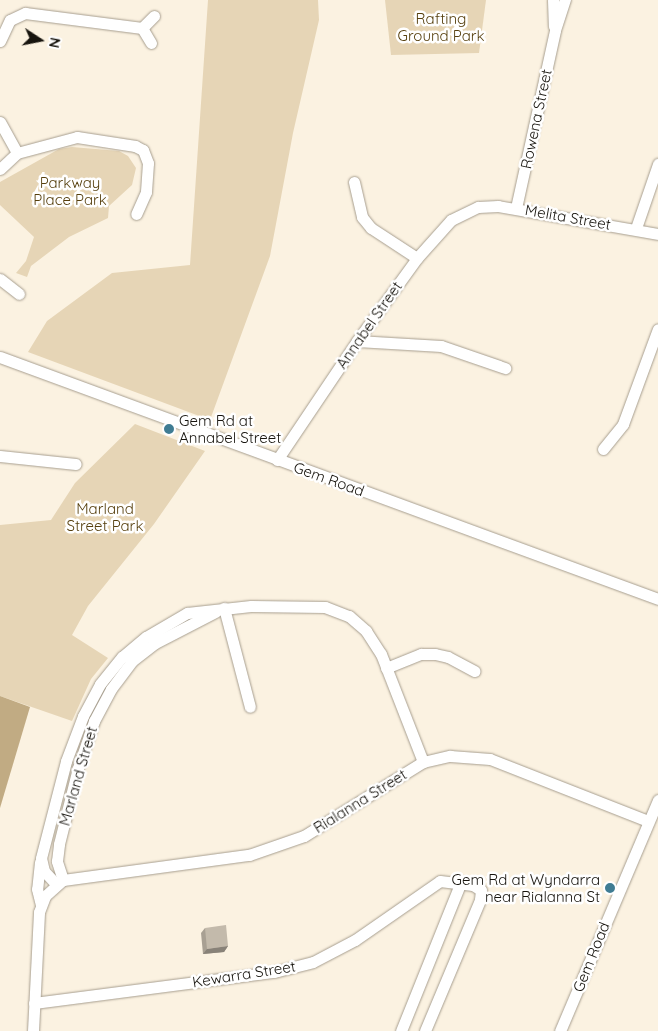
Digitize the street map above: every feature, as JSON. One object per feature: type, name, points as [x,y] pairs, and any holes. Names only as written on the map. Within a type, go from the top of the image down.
[{"type":"street","name":"Rowena Street","points":[[553,0],[555,30]]},
{"type":"street","name":"Rowena Street","points":[[516,208],[555,30],[565,0]]},
{"type":"street","points":[[0,41],[10,20],[25,13],[142,28]]},
{"type":"street","points":[[142,28],[154,16]]},
{"type":"street","points":[[142,28],[151,44]]},
{"type":"street","points":[[0,122],[17,153]]},
{"type":"street","points":[[0,169],[17,153],[76,137],[136,146],[143,150],[148,162],[146,192],[136,214]]},
{"type":"street","points":[[636,228],[658,164]]},
{"type":"street","points":[[354,182],[362,217],[371,228],[418,258]]},
{"type":"street","name":"Melita Street","points":[[478,207],[516,208],[636,228],[658,234]]},
{"type":"street","name":"Annabel Street","points":[[277,460],[357,341],[418,258],[451,220],[478,207]]},
{"type":"street","points":[[0,278],[19,294]]},
{"type":"street","points":[[603,449],[623,424],[658,329]]},
{"type":"street","points":[[357,341],[441,346],[506,368]]},
{"type":"street","name":"Gem Road","points":[[0,357],[658,599]]},
{"type":"street","points":[[0,456],[76,464]]},
{"type":"street","points":[[224,608],[250,706]]},
{"type":"street","name":"Marland Street","points":[[59,882],[57,861],[59,844],[78,768],[94,721],[111,689],[132,662],[155,643],[224,608]]},
{"type":"street","name":"Marland Street","points":[[34,1031],[34,1003],[41,904],[37,889],[42,858],[66,761],[83,716],[100,684],[122,657],[146,637],[186,613],[224,608],[325,608],[348,616],[366,631],[386,668],[423,762]]},
{"type":"street","points":[[386,668],[421,654],[435,654],[448,656],[474,671]]},
{"type":"street","name":"Rialanna Street","points":[[59,882],[249,855],[304,836],[423,762],[450,756],[490,759],[648,821]]},
{"type":"street","name":"Gem Road","points":[[560,1031],[658,800]]},
{"type":"street","points":[[41,904],[59,882],[44,871],[42,858]]},
{"type":"street","name":"Kewarra Street","points":[[34,1003],[274,972],[313,962],[355,940],[440,881],[460,882]]},
{"type":"street","points":[[401,1031],[428,970],[460,882],[473,885],[482,893],[425,1031]]},
{"type":"green space","points":[[208,0],[318,0],[319,20],[293,133],[270,256],[210,420],[28,352],[47,321],[112,273],[190,265]]},
{"type":"green space","name":"Rafting Ground Park","points":[[385,0],[486,0],[479,53],[391,55]]},
{"type":"green space","name":"Parkway Place Park","points":[[72,147],[119,151],[128,156],[136,168],[132,185],[109,206],[108,218],[69,237],[31,266],[27,277],[16,273],[26,261],[34,237],[0,205],[0,182],[59,149]]},
{"type":"green space","name":"Marland Street Park","points":[[135,424],[205,451],[154,524],[88,606],[72,635],[108,658],[91,679],[72,721],[0,696],[0,525],[51,520],[75,483]]},
{"type":"shaded area","points":[[0,696],[30,707],[0,808]]},
{"type":"building","points":[[226,925],[228,946],[207,949],[205,928]]},
{"type":"place","name":"Gem Rd at Annabel Street","points":[[169,429]]},
{"type":"place","name":"Gem Rd at Wyndarra near Rialanna St","points":[[610,888]]}]
